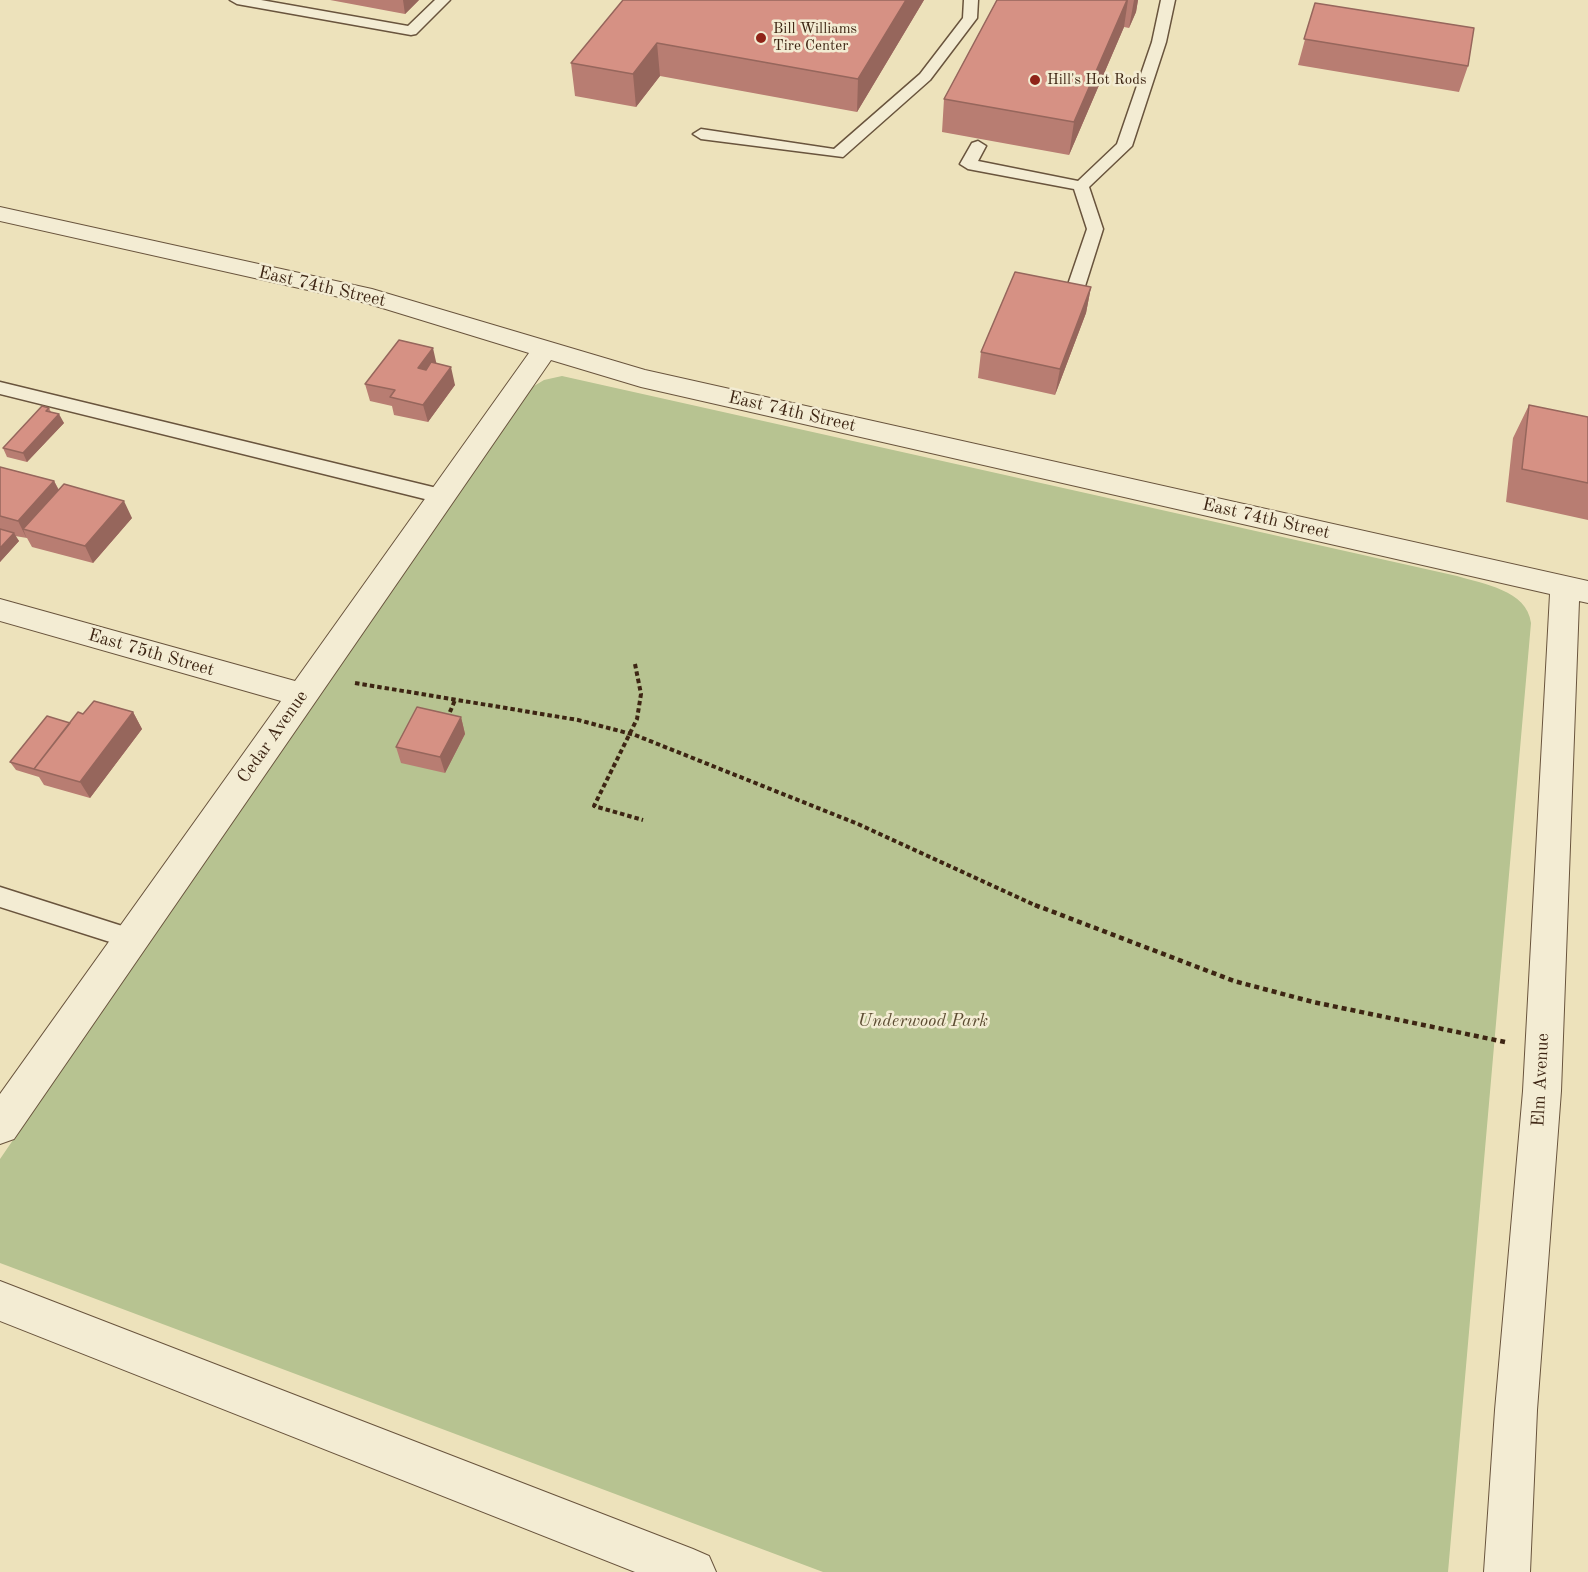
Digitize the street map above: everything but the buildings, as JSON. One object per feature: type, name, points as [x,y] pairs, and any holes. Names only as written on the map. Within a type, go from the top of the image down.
[{"type":"street","name":"East 74th Street","points":[[0,214],[372,297],[641,378],[1577,590]]},
{"type":"street","name":"Cedar Avenue","points":[[0,1125],[546,348]]},
{"type":"street","name":"Elm Avenue","points":[[1507,1572],[1516,1410],[1577,590]]},
{"type":"street","name":"East 75th Street","points":[[0,610],[309,686]]},
{"type":"street","points":[[0,1301],[693,1572]]},
{"type":"lane","points":[[237,0],[411,31],[443,0]]},
{"type":"lane","points":[[701,134],[837,154],[925,77],[970,18],[971,0]]},
{"type":"lane","points":[[1081,186],[1125,146],[1159,42],[1168,0]]},
{"type":"lane","points":[[978,146],[968,164],[1081,186]]},
{"type":"lane","points":[[1071,302],[1095,229],[1081,186]]},
{"type":"lane","points":[[0,388],[441,496]]},
{"type":"lane","points":[[0,897],[132,939]]},
{"type":"path","points":[[635,664],[641,694],[637,719],[594,806],[643,819]]},
{"type":"path","points":[[309,686],[455,700],[578,720],[631,734],[848,820],[1021,900],[1234,981],[1313,1002],[1544,1051]]},
{"type":"path","points":[[444,726],[455,700]]},
{"type":"green space","name":"Underwood Park","points":[[562,376],[1457,576],[1502,590],[1513,596],[1528,612],[1531,623],[1448,1572],[823,1572],[0,1263],[0,1159],[529,389],[544,380]]},
{"type":"place","name":"Bill Williams Tire Center","points":[[761,38]]},
{"type":"place","name":"Hill's Hot Rods","points":[[1035,80]]}]
